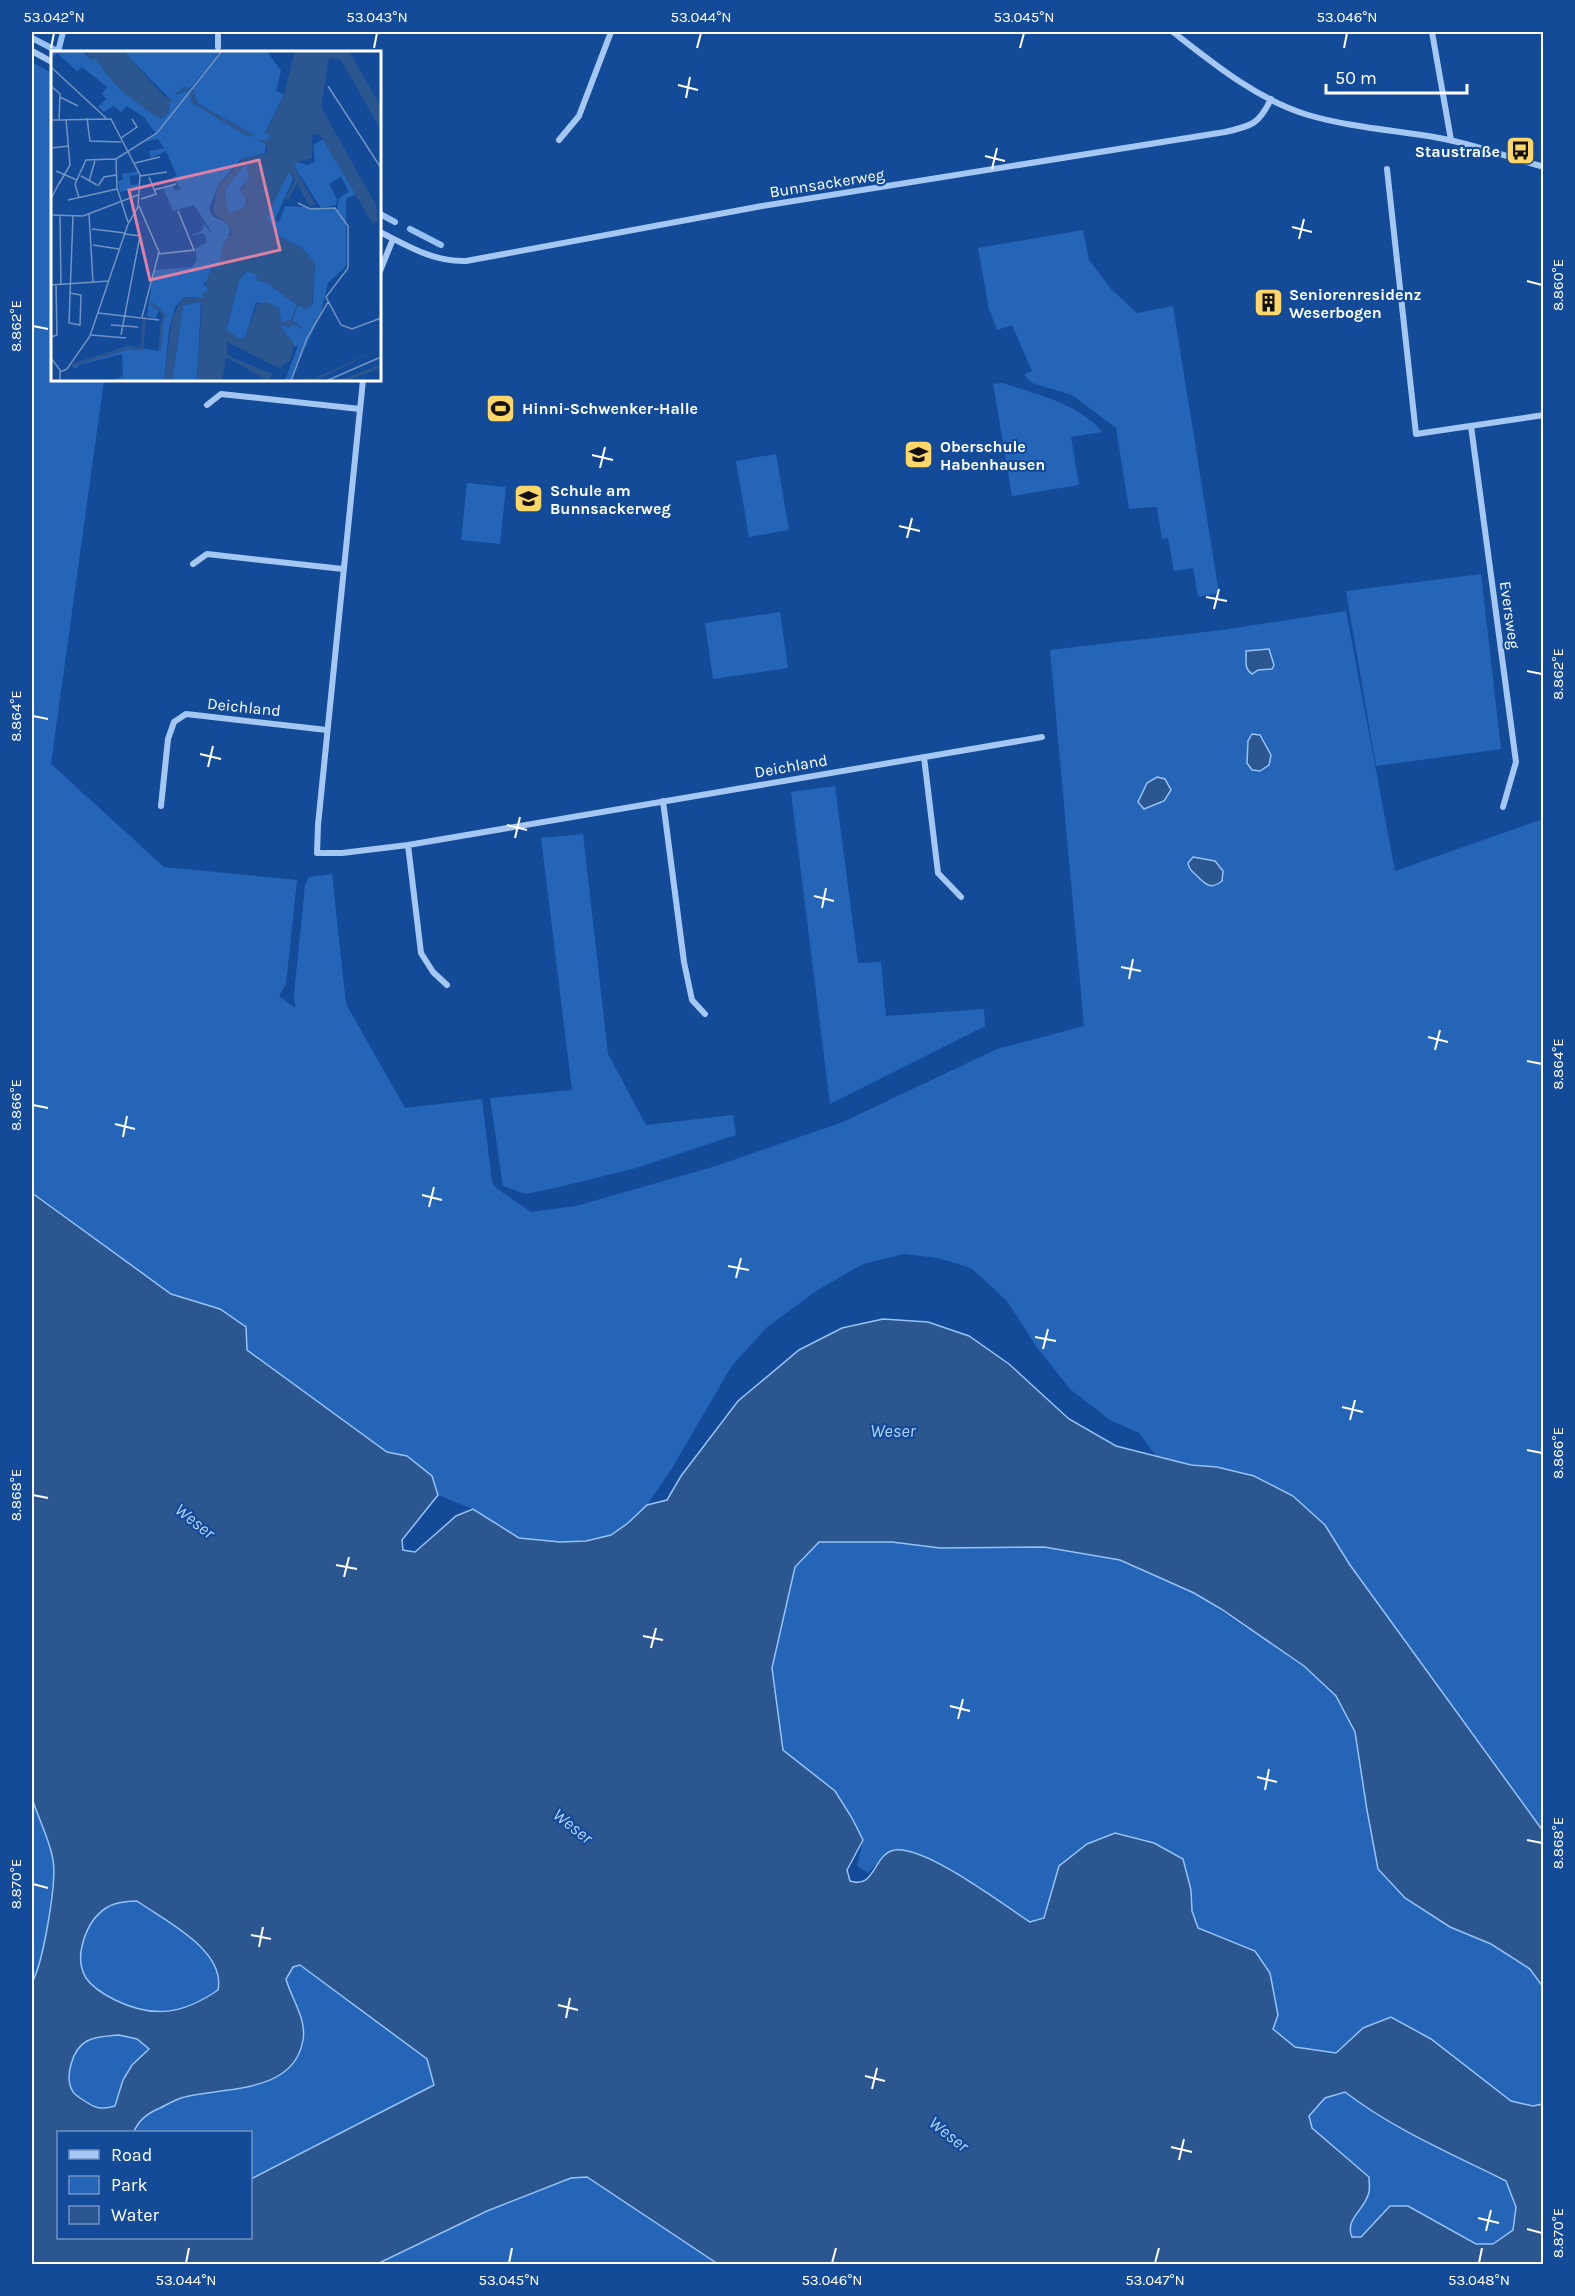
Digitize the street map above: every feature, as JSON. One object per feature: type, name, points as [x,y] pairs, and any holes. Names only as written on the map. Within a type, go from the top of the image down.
[{"type":"street","points":[[218,32],[218,47]]},
{"type":"street","points":[[559,140],[579,116],[611,32]]},
{"type":"street","points":[[1173,32],[1209,60],[1271,99],[1308,115],[1383,131],[1451,140],[1544,167]]},
{"type":"street","points":[[1432,32],[1451,140]]},
{"type":"street","points":[[32,51],[51,61]]},
{"type":"street","name":"Bunnsackerweg","points":[[381,233],[434,258],[466,261],[762,206],[1225,132],[1244,128],[1262,117],[1271,99]]},
{"type":"street","points":[[1387,169],[1416,434],[1544,415]]},
{"type":"street","points":[[381,269],[393,239]]},
{"type":"street","name":"Deichland","points":[[363,381],[327,730],[317,853],[342,853],[408,845],[1042,737]]},
{"type":"street","points":[[207,405],[221,394],[360,409]]},
{"type":"street","name":"Eversweg","points":[[1471,426],[1516,762],[1503,807]]},
{"type":"street","points":[[193,564],[207,554],[344,569]]},
{"type":"street","name":"Deichland","points":[[161,806],[168,739],[174,722],[186,714],[327,730]]},
{"type":"street","points":[[924,757],[938,873],[961,897]]},
{"type":"street","points":[[663,801],[686,972],[692,1000],[705,1014]]},
{"type":"street","points":[[408,845],[421,953],[433,972],[447,985]]},
{"type":"green space","points":[[32,62],[51,72],[51,381],[104,381],[51,764],[164,867],[297,880],[286,984],[279,996],[295,1008],[294,994],[305,885],[309,877],[332,874],[346,1004],[405,1108],[482,1099],[492,1182],[496,1188],[531,1212],[576,1206],[716,1166],[843,1122],[997,1049],[1084,1026],[1050,650],[1222,630],[1346,611],[1395,871],[1543,819],[1543,1831],[1350,1565],[1325,1525],[1293,1496],[1217,1467],[1191,1465],[1156,1456],[1139,1433],[1110,1420],[1070,1389],[1036,1346],[1007,1301],[971,1268],[938,1258],[904,1254],[863,1264],[816,1291],[766,1328],[731,1367],[671,1470],[647,1505],[611,1535],[586,1541],[560,1542],[519,1538],[473,1509],[438,1495],[432,1476],[407,1456],[388,1452],[247,1350],[246,1327],[220,1309],[171,1294],[32,1193]]},
{"type":"green space","points":[[1083,230],[1089,260],[1111,289],[1137,313],[1173,306],[1219,593],[1198,597],[1193,568],[1174,571],[1168,538],[1162,539],[1157,507],[1129,509],[1116,428],[1072,395],[1032,383],[1024,375],[1032,371],[1012,325],[997,330],[989,309],[978,248]]},
{"type":"green space","points":[[1003,383],[1069,407],[1092,422],[1102,432],[1071,437],[1079,485],[1012,496],[993,384]]},
{"type":"green space","points":[[776,454],[789,530],[749,537],[736,461]]},
{"type":"green space","points":[[467,483],[506,487],[500,544],[461,540]]},
{"type":"green space","points":[[1481,574],[1501,749],[1376,766],[1346,591]]},
{"type":"green space","points":[[780,612],[788,668],[713,679],[705,623]]},
{"type":"green space","points":[[835,786],[858,963],[881,962],[886,1016],[984,1009],[985,1026],[830,1104],[791,792]]},
{"type":"green space","points":[[583,834],[608,1054],[646,1125],[733,1115],[736,1135],[636,1168],[526,1194],[503,1186],[490,1098],[572,1090],[541,838]]},
{"type":"green space","points":[[819,1542],[892,1542],[940,1548],[1044,1547],[1120,1560],[1194,1593],[1304,1666],[1336,1696],[1355,1732],[1378,1869],[1405,1898],[1450,1927],[1491,1944],[1530,1969],[1543,1987],[1543,2104],[1533,2106],[1511,2101],[1477,2076],[1363,2028],[1336,2053],[1295,2047],[1273,2029],[1255,1951],[1198,1929],[1192,1911],[1191,1890],[1059,1866],[1044,1918],[1030,1922],[948,1868],[917,1853],[882,1858],[868,1873],[857,1866],[863,1840],[835,1791],[783,1750],[772,1668],[795,1566]]},
{"type":"green space","points":[[32,1798],[49,1845],[54,1871],[45,1941],[32,1982]]},
{"type":"green space","points":[[137,1901],[177,1927],[203,1950],[213,1962],[218,1976],[218,1990],[180,2009],[156,2012],[129,2006],[115,2000],[86,1978],[82,1969],[81,1950],[87,1930],[99,1914],[109,1906]]},
{"type":"green space","points":[[300,1965],[428,2059],[434,2085],[252,2178],[252,2131],[135,2131],[141,2119],[167,2103],[248,2087],[279,2075],[302,2021],[286,1978],[293,1967]]},
{"type":"green space","points":[[119,2035],[137,2039],[150,2048],[132,2065],[123,2080],[115,2106],[105,2108],[93,2106],[73,2092],[69,2079],[71,2064],[77,2050],[87,2041],[98,2037]]},
{"type":"green space","points":[[1345,2092],[1383,2118],[1506,2181],[1516,2207],[1513,2230],[1493,2244],[1476,2244],[1408,2206],[1391,2206],[1361,2237],[1352,2237],[1351,2225],[1367,2198],[1369,2177],[1312,2128],[1309,2115],[1325,2098]]},
{"type":"green space","points":[[587,2177],[718,2264],[380,2263],[487,2211],[571,2178]]},
{"type":"water","points":[[1269,649],[1274,665],[1272,669],[1258,670],[1252,674],[1249,672],[1246,666],[1246,651]]},
{"type":"water","points":[[1252,734],[1260,735],[1271,755],[1269,765],[1260,771],[1252,770],[1247,763],[1248,741]]},
{"type":"water","points":[[1157,777],[1165,779],[1171,790],[1164,801],[1144,809],[1138,802],[1147,783]]},
{"type":"water","points":[[1193,857],[1215,861],[1223,871],[1222,881],[1211,886],[1203,881],[1189,867],[1188,863]]},
{"type":"water","name":"Weser","points":[[32,1193],[171,1294],[220,1309],[246,1327],[247,1350],[387,1452],[407,1456],[432,1476],[438,1495],[402,1540],[403,1550],[415,1552],[456,1516],[473,1509],[519,1538],[560,1542],[586,1541],[611,1535],[647,1505],[667,1500],[681,1476],[738,1401],[799,1350],[842,1328],[883,1319],[928,1322],[969,1336],[1009,1364],[1069,1419],[1116,1446],[1191,1465],[1217,1467],[1254,1476],[1293,1496],[1325,1525],[1350,1565],[1543,1831],[1543,1987],[1530,1969],[1491,1944],[1450,1927],[1405,1898],[1378,1869],[1355,1732],[1336,1696],[1304,1666],[1194,1593],[1120,1560],[1044,1547],[940,1548],[892,1542],[819,1542],[795,1567],[772,1668],[783,1750],[835,1791],[852,1818],[863,1840],[847,1870],[850,1881],[865,1880],[882,1857],[888,1853],[895,1850],[909,1851],[944,1866],[1030,1922],[1044,1918],[1059,1866],[1087,1844],[1115,1833],[1154,1843],[1183,1859],[1191,1890],[1192,1911],[1198,1928],[1255,1951],[1270,1973],[1278,2015],[1273,2029],[1295,2047],[1336,2053],[1363,2028],[1391,2017],[1431,2039],[1511,2101],[1533,2106],[1543,2104],[1543,2264],[718,2264],[587,2177],[571,2178],[487,2211],[377,2264],[32,2264],[32,1982],[45,1941],[51,1904],[54,1871],[49,1845],[32,1798]],"holes":[[[137,1901],[177,1927],[203,1950],[213,1962],[218,1976],[218,1990],[180,2009],[156,2012],[129,2006],[115,2000],[86,1978],[82,1969],[81,1950],[87,1930],[106,1908],[117,1903]],[[300,1965],[427,2059],[434,2085],[252,2178],[252,2239],[57,2239],[57,2131],[134,2131],[141,2120],[178,2099],[255,2085],[272,2079],[286,2070],[297,2058],[303,2040],[301,2016],[286,1979],[293,1967]],[[119,2035],[137,2039],[149,2049],[132,2065],[123,2080],[115,2106],[105,2108],[93,2106],[73,2092],[69,2079],[71,2064],[77,2050],[87,2041],[98,2037]],[[1345,2092],[1383,2118],[1506,2181],[1516,2207],[1513,2230],[1493,2244],[1476,2244],[1408,2206],[1390,2206],[1361,2237],[1352,2237],[1351,2225],[1367,2198],[1369,2177],[1312,2128],[1309,2116],[1325,2098]]]},
{"type":"waterway","points":[[58,51],[63,32]]},
{"type":"waterway","points":[[32,38],[57,51]]},
{"type":"waterway","points":[[381,215],[395,222]]},
{"type":"waterway","points":[[410,229],[441,245]]},
{"type":"place","name":"Staustraße","points":[[1521,151]]},
{"type":"place","name":"Seniorenresidenz Weserbogen","points":[[1268,303]]},
{"type":"place","name":"Hinni-Schwenker-Halle","points":[[501,408]]},
{"type":"place","name":"Oberschule Habenhausen","points":[[919,455]]},
{"type":"place","name":"Schule am Bunnsackerweg","points":[[529,499]]}]
